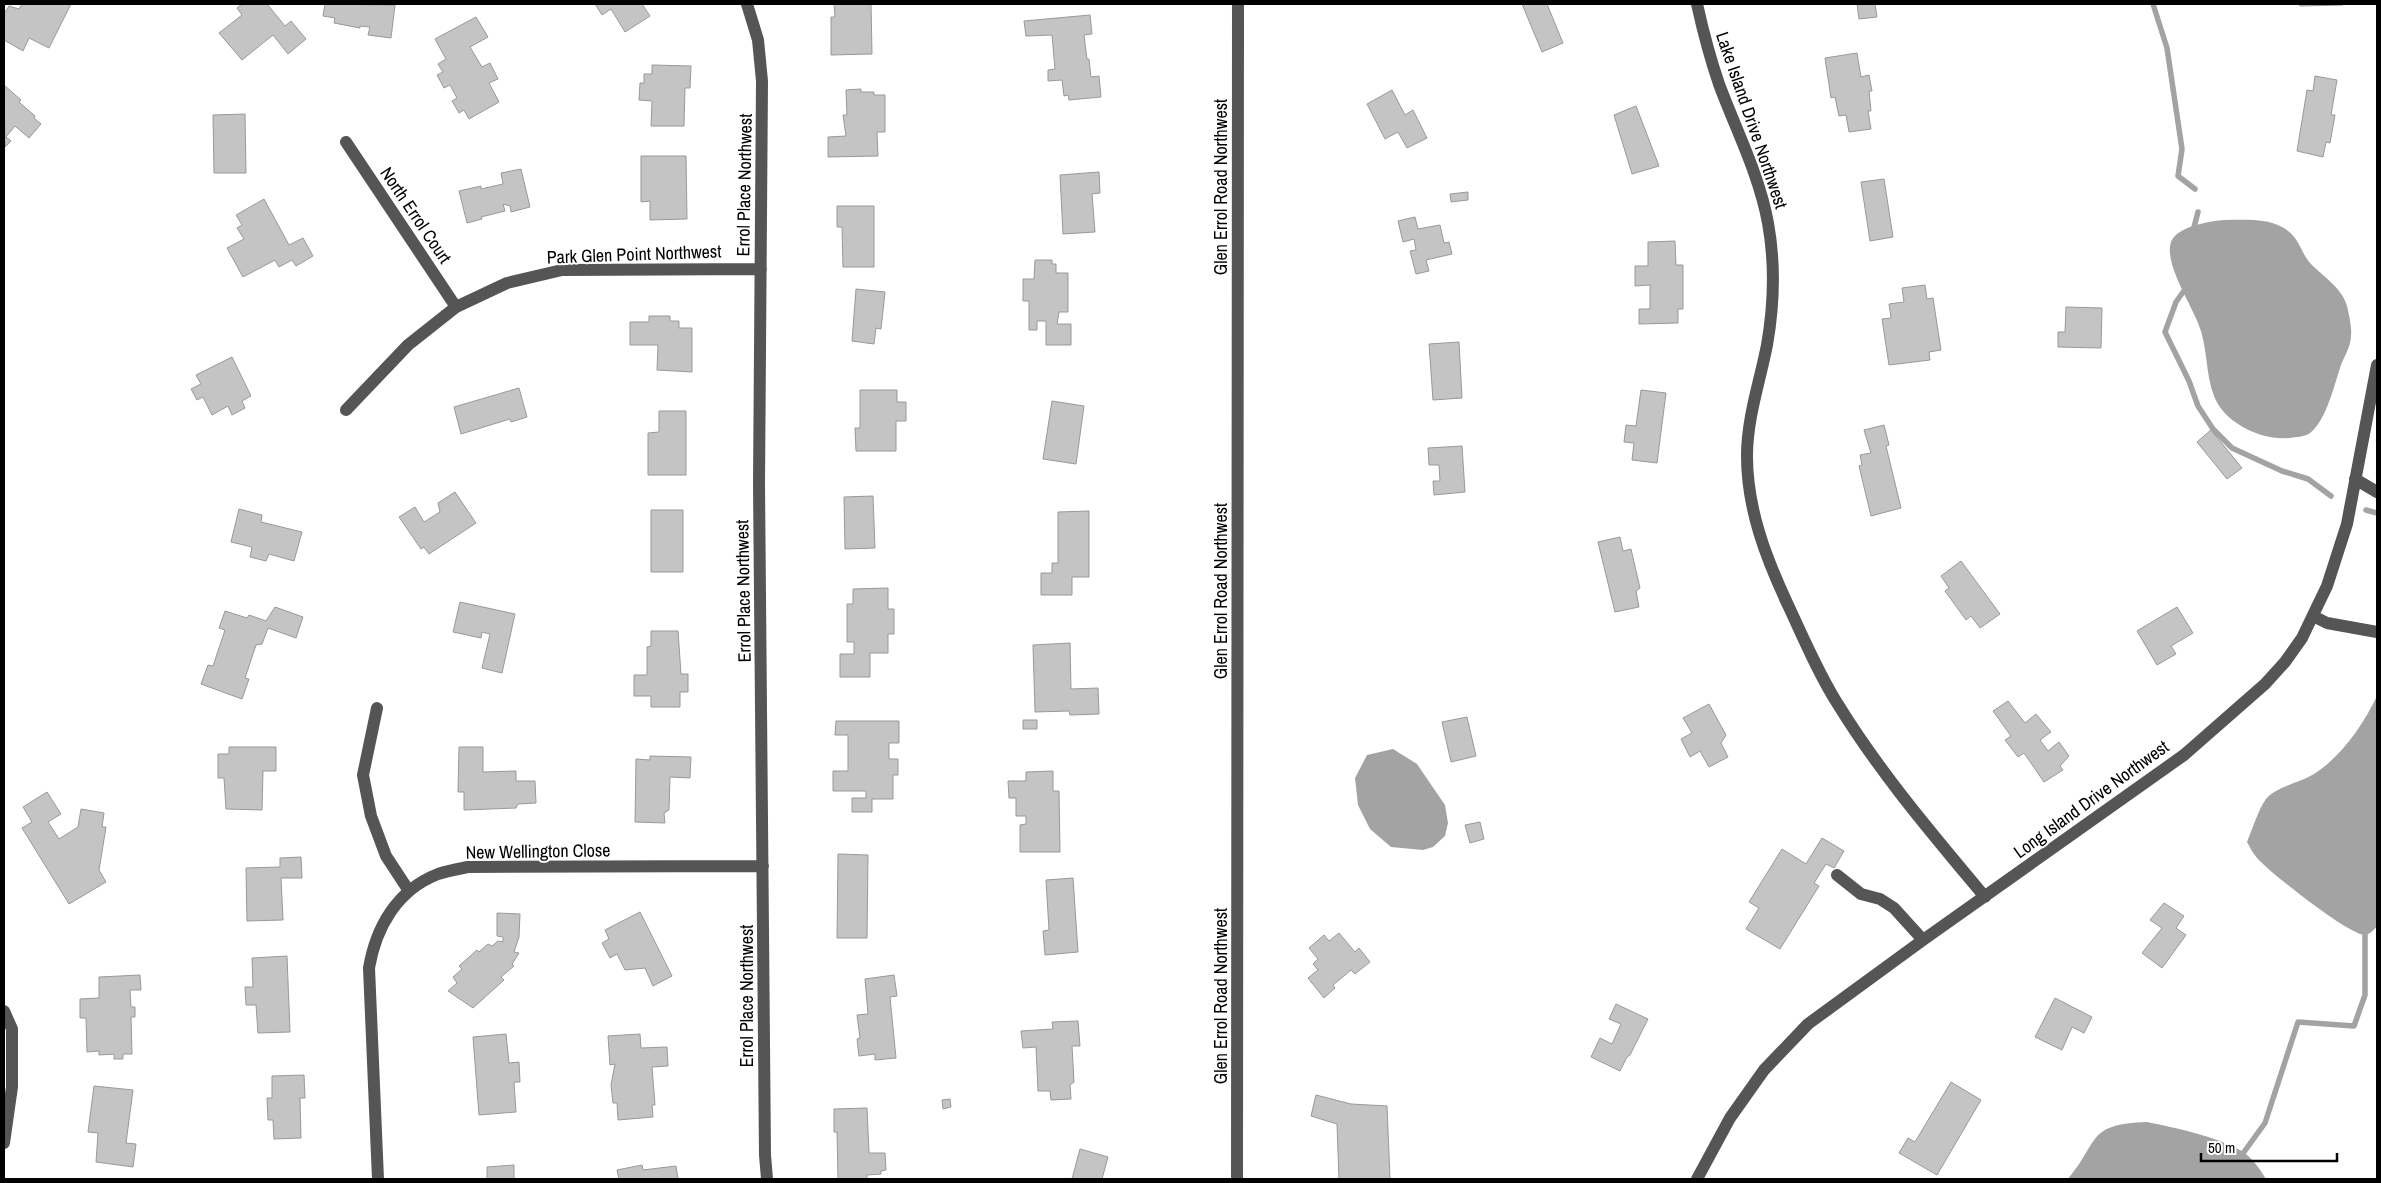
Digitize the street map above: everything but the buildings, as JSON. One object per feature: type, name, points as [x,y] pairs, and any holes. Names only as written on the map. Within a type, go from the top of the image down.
[{"type":"street","name":"Errol Place Northwest","points":[[747,4],[758,40],[762,81],[759,494],[765,1155],[767,1179]]},
{"type":"street","name":"Glen Errol Road Northwest","points":[[1237,1179],[1238,4]]},
{"type":"street","name":"Lake Island Drive Northwest","points":[[1698,4],[1704,38],[1716,76],[1755,172],[1768,223],[1773,269],[1772,309],[1750,424],[1747,454],[1749,490],[1760,536],[1774,574],[1800,631],[1838,706],[1911,808],[1985,897]]},
{"type":"street","name":"North Errol Court","points":[[346,142],[456,307]]},
{"type":"street","name":"Park Glen Point Northwest","points":[[346,410],[408,345],[456,307],[507,283],[562,270],[761,269]]},
{"type":"street","name":"Long Island Drive Northwest","points":[[1697,1179],[1730,1118],[1764,1070],[1808,1024],[2184,755],[2265,684],[2302,638],[2327,586],[2347,524],[2377,365]]},
{"type":"street","points":[[2355,478],[2377,492]]},
{"type":"street","points":[[2313,616],[2327,624],[2377,632]]},
{"type":"street","points":[[377,708],[364,775],[370,816],[386,856],[409,891]]},
{"type":"street","name":"New Wellington Close","points":[[378,1179],[369,968],[373,946],[381,925],[394,906],[409,891],[437,874],[468,867],[763,866]]},
{"type":"street","points":[[1837,875],[1861,894],[1880,899],[1894,908],[1923,940]]},
{"type":"street","points":[[4,1011],[12,1029],[12,1087],[4,1142]]},
{"type":"shaded area","points":[[2225,220],[2263,221],[2281,226],[2295,238],[2304,255],[2337,288],[2345,300],[2351,329],[2350,344],[2341,364],[2325,412],[2316,428],[2306,435],[2278,438],[2256,433],[2235,422],[2219,406],[2214,396],[2201,332],[2174,271],[2170,251],[2171,242],[2174,237],[2187,228]]},
{"type":"shaded area","points":[[2377,696],[2377,926],[2372,932],[2365,935],[2357,933],[2327,915],[2292,889],[2257,858],[2247,842],[2258,813],[2266,799],[2276,791],[2314,774],[2334,758],[2358,729]]},
{"type":"shaded area","points":[[1393,749],[1417,764],[1445,805],[1448,823],[1445,836],[1433,847],[1423,850],[1391,847],[1370,829],[1358,805],[1355,778],[1367,755]]},
{"type":"shaded area","points":[[2147,1122],[2195,1133],[2230,1145],[2248,1156],[2266,1179],[2068,1179],[2097,1137],[2104,1131],[2113,1126],[2127,1123]]},
{"type":"waterway","points":[[2153,4],[2167,48],[2182,149],[2178,176],[2195,189]]},
{"type":"waterway","points":[[2193,231],[2198,212]]},
{"type":"waterway","points":[[2188,285],[2176,302],[2165,332],[2189,381],[2198,406],[2213,429],[2232,448],[2282,471],[2308,479],[2331,496]]},
{"type":"waterway","points":[[2366,510],[2377,513]]},
{"type":"waterway","points":[[2244,1152],[2265,1123],[2298,1022],[2354,1026],[2365,995],[2365,935]]}]
